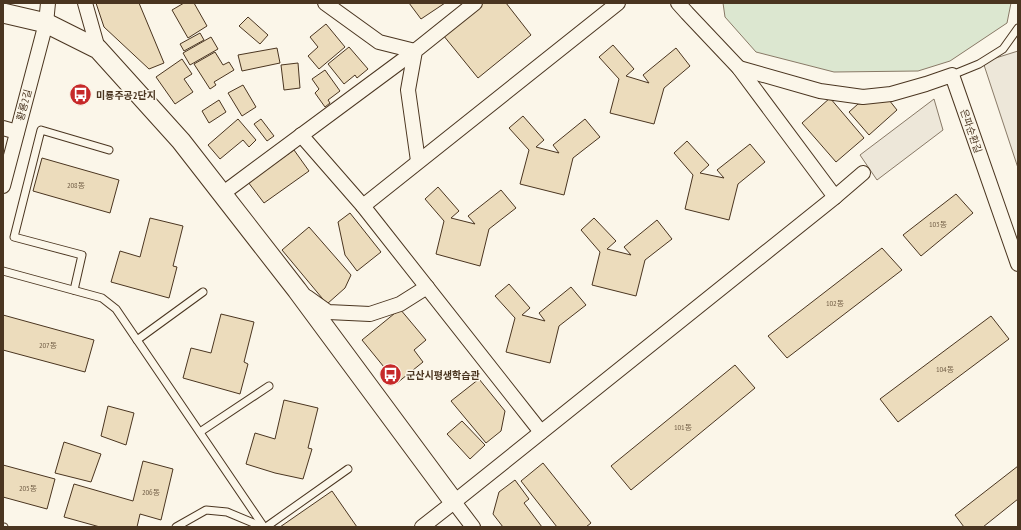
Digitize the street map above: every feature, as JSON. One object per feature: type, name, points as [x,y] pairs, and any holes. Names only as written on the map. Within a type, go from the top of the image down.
[{"type":"street","name":"황룡2길","points":[[3,186],[46,23],[48,3]]},
{"type":"street","points":[[85,3],[98,49]]},
{"type":"street","points":[[325,3],[379,42],[415,51]]},
{"type":"street","points":[[222,194],[415,51],[475,3]]},
{"type":"street","points":[[363,206],[618,3]]},
{"type":"street","points":[[678,3],[739,68],[835,197]]},
{"type":"street","points":[[3,13],[46,23],[98,49],[182,141],[297,290],[473,527]]},
{"type":"street","points":[[415,51],[408,90],[418,161]]},
{"type":"street","points":[[739,68],[820,91],[863,97],[891,94],[952,75]]},
{"type":"street","name":"은파순환길","points":[[952,75],[1018,264]]},
{"type":"street","points":[[3,128],[17,132]]},
{"type":"street","points":[[301,135],[363,206],[541,432]]},
{"type":"street","points":[[422,527],[863,173]]},
{"type":"street","points":[[297,290],[328,312],[370,314],[400,304],[427,287]]},
{"type":"lane","points":[[952,75],[979,64],[1003,49],[1018,28]]},
{"type":"lane","points":[[74,290],[82,255],[14,237],[41,130],[109,150]]},
{"type":"lane","points":[[3,271],[102,298],[116,309],[264,527]]},
{"type":"lane","points":[[137,340],[203,292]]},
{"type":"lane","points":[[200,432],[269,386]]},
{"type":"lane","points":[[264,527],[348,469]]},
{"type":"lane","points":[[176,527],[206,510],[228,512],[264,527]]},
{"type":"green space","points":[[723,3],[1011,3],[1007,23],[950,61],[918,71],[834,72],[756,52],[725,17]]},
{"type":"shaded area","points":[[1018,51],[1018,168],[983,62]]},
{"type":"shaded area","points":[[934,99],[943,130],[877,180],[860,155]]},
{"type":"building","points":[[96,3],[139,3],[164,63],[149,69],[104,27]]},
{"type":"building","points":[[184,3],[194,3],[207,26],[188,38],[172,10]]},
{"type":"building","points":[[409,3],[445,3],[421,19]]},
{"type":"building","points":[[483,3],[506,3],[531,35],[478,78],[443,35]]},
{"type":"building","points":[[248,17],[268,35],[260,44],[239,26]]},
{"type":"building","points":[[326,24],[345,47],[319,69],[308,56],[318,47],[310,37]]},
{"type":"building","points":[[200,33],[204,40],[184,51],[180,44]]},
{"type":"building","points":[[211,37],[218,49],[190,65],[183,53]]},
{"type":"building","points":[[613,45],[634,69],[626,76],[649,83],[643,75],[676,48],[690,66],[664,88],[654,124],[610,113],[619,79],[599,57]]},
{"type":"building","points":[[349,47],[368,69],[357,78],[355,75],[344,84],[328,64]]},
{"type":"building","points":[[277,48],[280,63],[242,71],[238,55]]},
{"type":"building","points":[[215,52],[223,65],[229,62],[234,70],[214,82],[216,85],[210,89],[194,64]]},
{"type":"building","points":[[182,59],[192,74],[184,79],[193,92],[175,104],[156,77]]},
{"type":"building","points":[[298,63],[300,88],[284,90],[281,65]]},
{"type":"building","points":[[325,70],[340,91],[328,100],[330,103],[325,107],[315,93],[319,89],[312,79]]},
{"type":"building","points":[[243,85],[256,107],[242,116],[228,93]]},
{"type":"building","points":[[830,98],[864,138],[836,162],[802,123]]},
{"type":"building","points":[[219,100],[226,112],[209,123],[202,111]]},
{"type":"building","points":[[889,100],[897,110],[869,135],[849,112],[858,104]]},
{"type":"building","points":[[523,116],[544,140],[536,147],[559,153],[553,145],[585,119],[600,137],[573,158],[564,195],[520,184],[529,150],[509,128]]},
{"type":"building","points":[[238,119],[256,140],[249,147],[243,140],[220,159],[208,145]]},
{"type":"building","points":[[261,119],[274,136],[267,141],[254,124]]},
{"type":"building","points":[[687,141],[709,165],[700,173],[724,178],[717,170],[750,144],[765,162],[738,184],[729,220],[685,209],[693,175],[674,153]]},
{"type":"building","points":[[294,150],[309,171],[264,203],[248,182]]},
{"type":"building","points":[[42,158],[119,180],[110,213],[33,191]]},
{"type":"building","points":[[438,187],[459,211],[451,218],[475,224],[468,216],[501,190],[516,208],[489,229],[480,266],[436,254],[444,221],[425,199]]},
{"type":"building","points":[[956,194],[973,213],[921,256],[903,235]]},
{"type":"building","points":[[350,213],[381,252],[357,271],[345,255],[338,222]]},
{"type":"building","points":[[150,218],[183,226],[173,266],[177,267],[169,298],[111,282],[120,251],[140,257]]},
{"type":"building","points":[[594,218],[616,241],[607,249],[631,255],[624,247],[657,220],[672,239],[645,260],[636,296],[592,285],[600,252],[581,230]]},
{"type":"building","points":[[309,227],[351,275],[345,288],[327,304],[282,250]]},
{"type":"building","points":[[882,248],[902,270],[787,358],[768,336]]},
{"type":"building","points":[[509,284],[530,308],[522,315],[545,321],[539,313],[571,287],[586,305],[559,326],[550,363],[506,352],[515,318],[495,296]]},
{"type":"building","points":[[400,309],[426,340],[414,350],[423,362],[397,383],[362,340]]},
{"type":"building","points":[[221,314],[254,322],[244,362],[248,364],[240,394],[183,378],[191,348],[211,353]]},
{"type":"building","points":[[3,315],[94,340],[85,372],[3,350]]},
{"type":"building","points":[[991,316],[1009,339],[898,422],[880,399]]},
{"type":"building","points":[[735,365],[755,388],[631,490],[611,466]]},
{"type":"building","points":[[479,379],[505,411],[501,431],[486,443],[451,401]]},
{"type":"building","points":[[284,400],[318,408],[308,448],[312,449],[303,479],[275,473],[246,464],[255,433],[275,439]]},
{"type":"building","points":[[108,406],[134,413],[126,445],[101,436]]},
{"type":"building","points":[[462,421],[485,445],[470,459],[447,434]]},
{"type":"building","points":[[64,442],[101,454],[91,482],[55,473]]},
{"type":"building","points":[[143,461],[173,469],[161,520],[140,514],[137,527],[100,527],[64,517],[74,484],[133,501]]},
{"type":"building","points":[[543,463],[591,523],[586,527],[557,527],[521,481]]},
{"type":"building","points":[[3,465],[55,479],[47,509],[3,497]]},
{"type":"building","points":[[1018,466],[1018,499],[983,527],[964,527],[955,515]]},
{"type":"building","points":[[515,480],[529,499],[524,503],[542,527],[503,527],[493,514],[499,492]]},
{"type":"building","points":[[332,491],[357,527],[280,527]]},
{"type":"place","name":"미룡주공2단지","points":[[80,95]]},
{"type":"place","name":"군산시평생학습관","points":[[390,375]]}]
